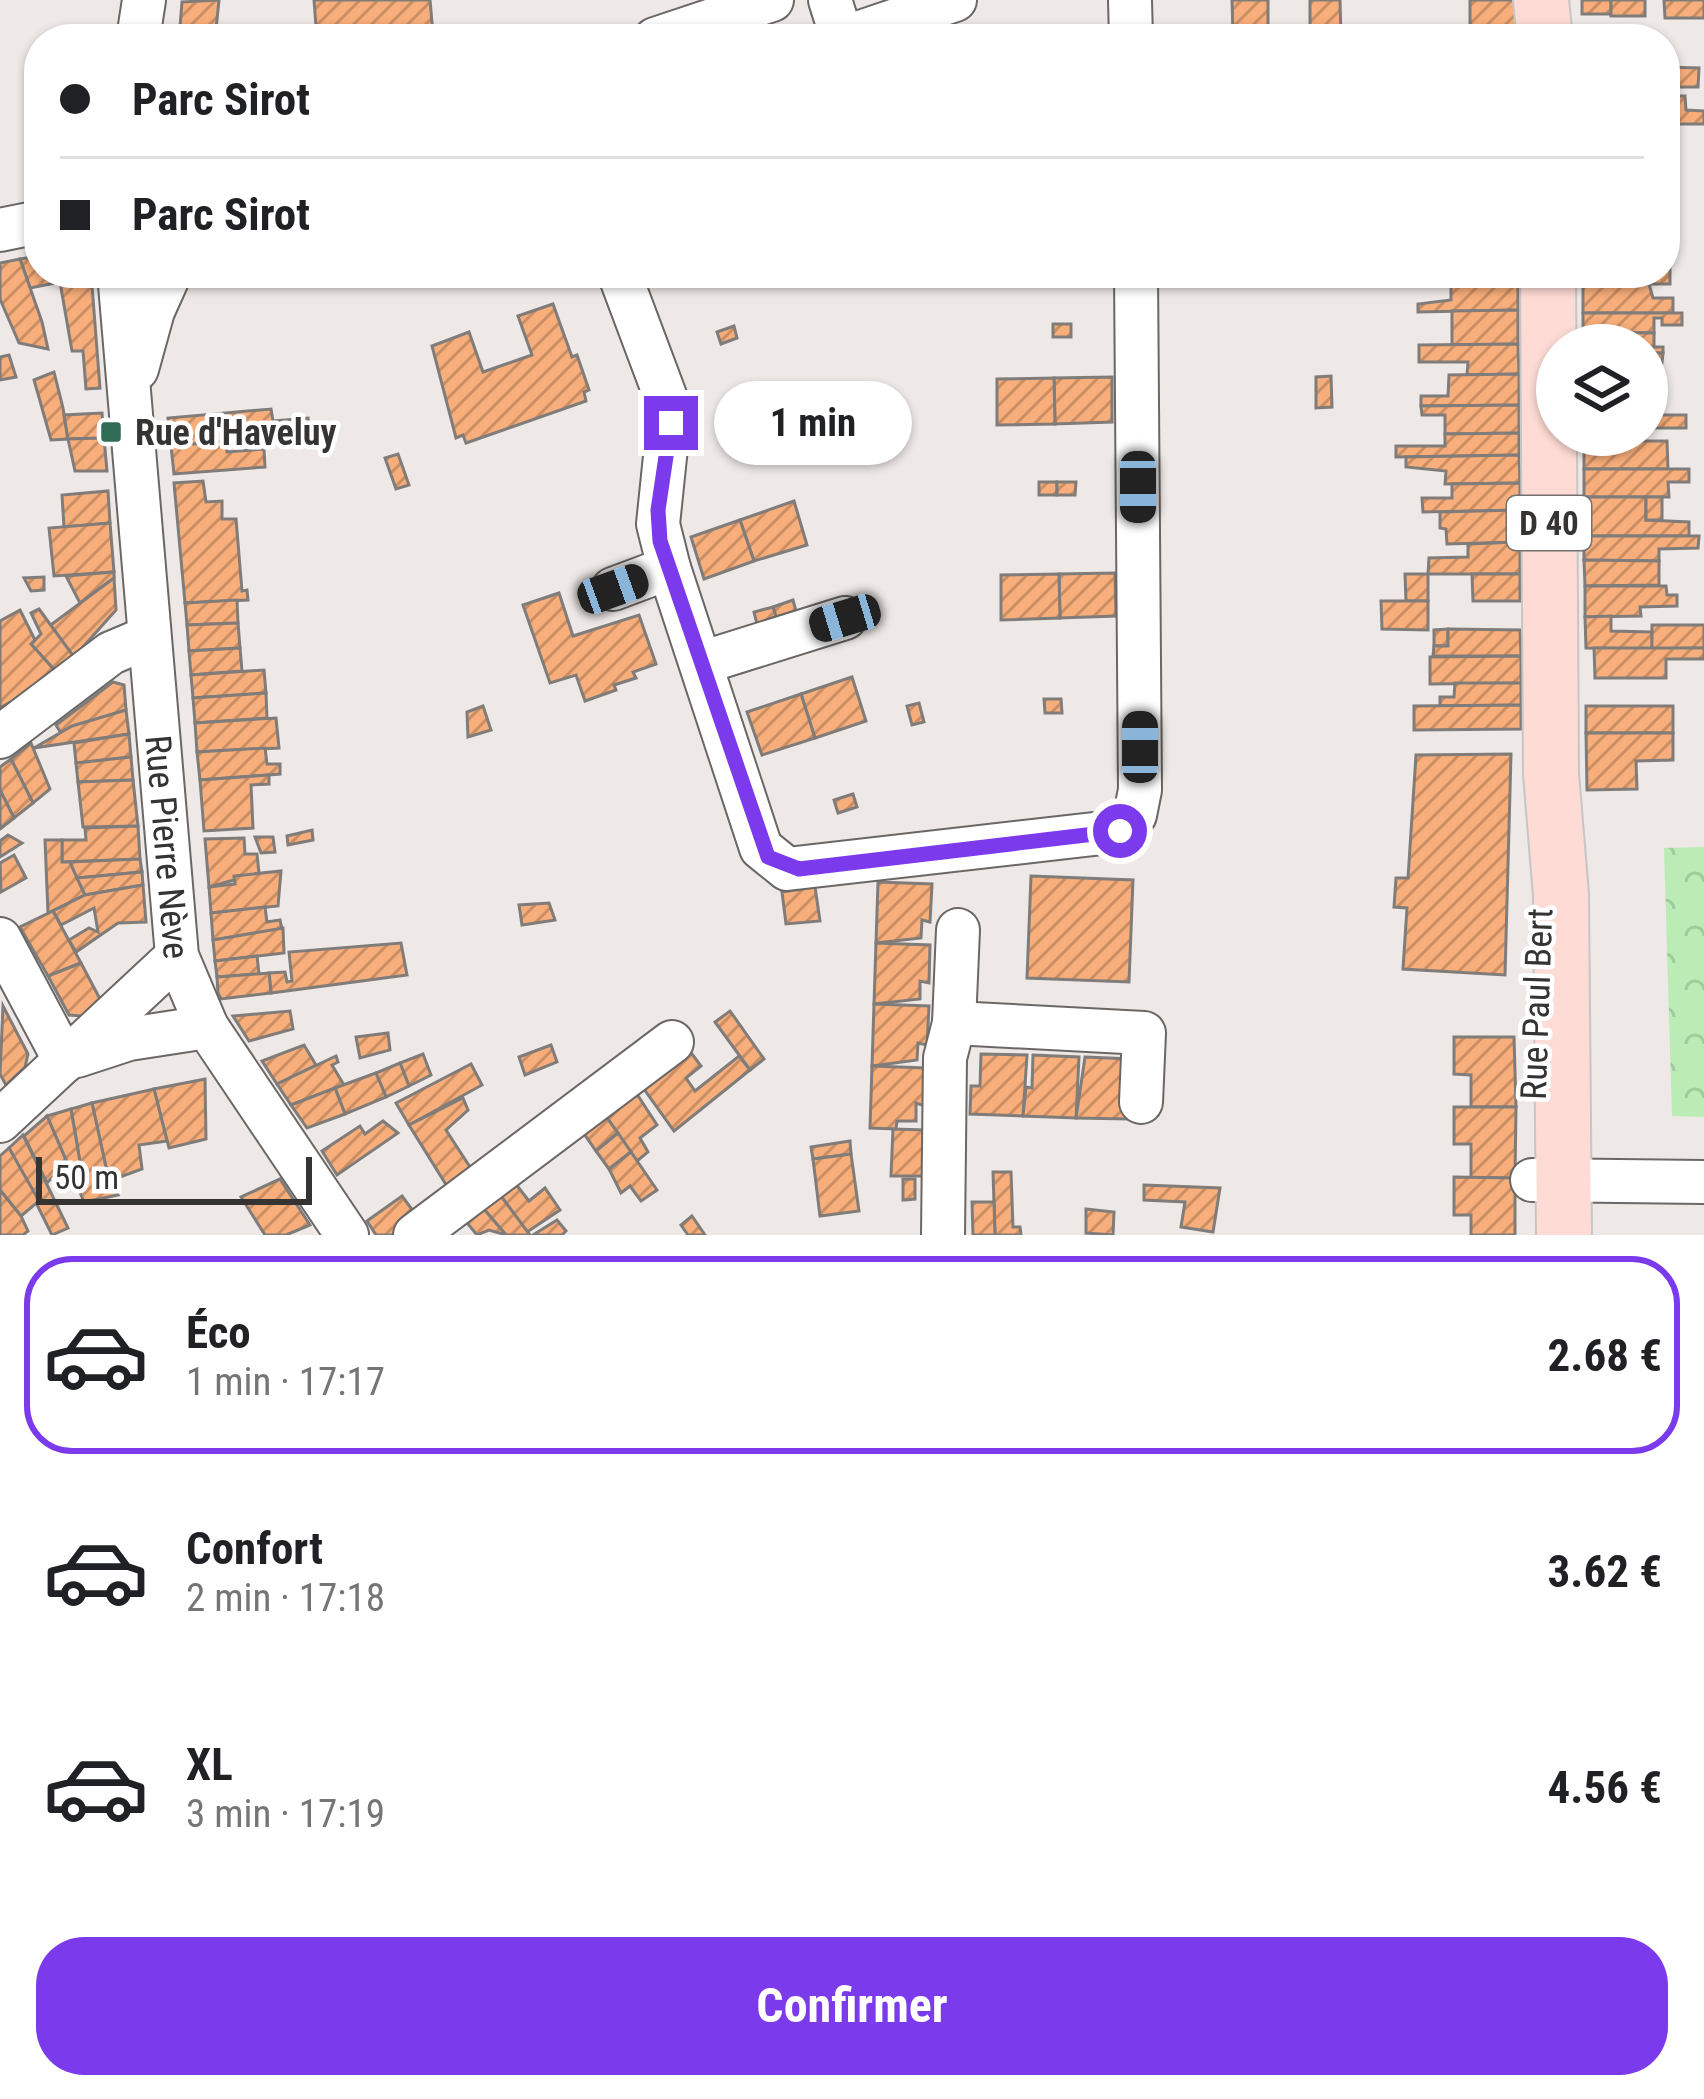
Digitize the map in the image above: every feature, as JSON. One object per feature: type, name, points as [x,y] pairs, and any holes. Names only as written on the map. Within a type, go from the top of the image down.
[{"type":"main road","name":"Rue Paul Bert","points":[[1549,288],[1551,774],[1533,993],[1548,1180],[1564,1235]]},
{"type":"main road","name":"Rue Paul Bert","points":[[1533,1235],[1548,1180]]},
{"type":"street","points":[[700,24],[772,0]]},
{"type":"street","points":[[885,24],[955,0]]},
{"type":"street","name":"Rue Pierre Nève","points":[[120,288],[177,956],[208,1027],[346,1235]]},
{"type":"street","name":"Rue Pierre Nève","points":[[129,411],[148,324],[164,288]]},
{"type":"street","points":[[625,288],[670,409],[658,524],[669,568],[761,848],[788,869],[1120,831],[1135,815],[1140,790],[1136,288]]},
{"type":"street","points":[[613,589],[669,568]]},
{"type":"street","points":[[701,663],[845,618]]},
{"type":"street","points":[[0,737],[111,653],[149,638]]},
{"type":"street","points":[[943,1235],[946,1058],[954,1023],[958,930]]},
{"type":"street","points":[[0,939],[65,1061]]},
{"type":"street","points":[[0,1121],[177,956]]},
{"type":"street","points":[[954,1023],[1144,1033],[1141,1102]]},
{"type":"street","points":[[65,1061],[129,1039],[208,1027]]},
{"type":"street","points":[[415,1235],[672,1042]]},
{"type":"street","points":[[1548,1180],[1704,1182]]},
{"type":"green space","points":[[1704,847],[1704,1117],[1672,1116],[1664,848]]},
{"type":"building","points":[[219,0],[217,24],[180,24],[182,2]]},
{"type":"building","points":[[314,0],[430,0],[432,24],[316,24]]},
{"type":"building","points":[[1232,0],[1268,0],[1268,24],[1233,24]]},
{"type":"building","points":[[1310,0],[1340,0],[1341,24],[1310,24]]},
{"type":"building","points":[[1470,0],[1516,0],[1517,24],[1470,24]]},
{"type":"building","points":[[1582,0],[1611,0],[1611,14],[1582,14]]},
{"type":"building","points":[[1611,0],[1645,0],[1645,16],[1611,16]]},
{"type":"building","points":[[1664,0],[1704,0],[1704,18],[1665,18]]},
{"type":"building","points":[[1680,67],[1699,68],[1698,87],[1680,87]]},
{"type":"building","points":[[1680,96],[1685,96],[1686,110],[1704,111],[1704,124],[1680,124]]},
{"type":"building","points":[[20,259],[24,288],[30,288],[48,349],[19,343],[0,299],[0,263]]},
{"type":"building","points":[[61,288],[92,288],[100,388],[86,389],[83,351],[72,351]]},
{"type":"building","points":[[1451,288],[1518,288],[1518,310],[1418,312],[1418,304],[1451,300]]},
{"type":"building","points":[[1583,288],[1650,288],[1653,298],[1673,298],[1673,313],[1583,313]]},
{"type":"building","points":[[553,304],[589,390],[584,392],[586,401],[466,443],[463,435],[456,438],[432,346],[469,332],[483,372],[532,355],[518,316]]},
{"type":"building","points":[[1518,310],[1518,344],[1452,345],[1452,311]]},
{"type":"building","points":[[1583,313],[1682,313],[1682,325],[1662,324],[1662,318],[1654,318],[1654,324],[1583,324]]},
{"type":"building","points":[[1053,324],[1071,324],[1071,337],[1053,337]]},
{"type":"building","points":[[734,326],[737,338],[721,344],[717,332]]},
{"type":"building","points":[[1518,344],[1519,374],[1467,375],[1468,362],[1419,362],[1419,345]]},
{"type":"building","points":[[9,355],[16,377],[0,380],[0,357]]},
{"type":"building","points":[[54,372],[68,439],[51,440],[34,380]]},
{"type":"building","points":[[1519,374],[1519,405],[1421,406],[1421,396],[1448,396],[1449,375]]},
{"type":"building","points":[[1331,376],[1332,407],[1316,408],[1316,377]]},
{"type":"building","points":[[1112,377],[1112,422],[1055,424],[1054,378]]},
{"type":"building","points":[[1054,378],[1055,424],[997,425],[997,379]]},
{"type":"building","points":[[1519,405],[1519,433],[1445,434],[1445,415],[1422,415],[1421,406]]},
{"type":"building","points":[[271,409],[273,421],[308,418],[310,432],[171,446],[168,418]]},
{"type":"building","points":[[102,413],[104,438],[68,439],[64,415]]},
{"type":"building","points":[[1668,415],[1686,415],[1686,428],[1668,428]]},
{"type":"building","points":[[1519,433],[1519,455],[1396,457],[1396,446],[1445,446],[1445,434]]},
{"type":"building","points":[[104,438],[107,471],[75,471],[68,439]]},
{"type":"building","points":[[226,441],[227,452],[264,449],[265,467],[174,474],[171,446]]},
{"type":"building","points":[[398,454],[409,485],[396,489],[385,458]]},
{"type":"building","points":[[1519,455],[1520,483],[1445,484],[1446,471],[1406,467],[1406,457]]},
{"type":"building","points":[[1584,456],[1668,456],[1668,469],[1584,469]]},
{"type":"building","points":[[1584,469],[1689,469],[1689,482],[1668,482],[1669,497],[1584,497]]},
{"type":"building","points":[[203,481],[206,502],[222,501],[222,519],[236,519],[242,591],[247,590],[248,600],[185,603],[174,483]]},
{"type":"building","points":[[1039,482],[1057,482],[1057,495],[1039,495]]},
{"type":"building","points":[[1057,482],[1076,482],[1075,495],[1057,495]]},
{"type":"building","points":[[1520,483],[1520,510],[1423,512],[1422,498],[1452,498],[1452,484]]},
{"type":"building","points":[[108,491],[110,523],[64,527],[62,495]]},
{"type":"building","points":[[1584,497],[1646,497],[1646,520],[1689,522],[1689,536],[1584,536]]},
{"type":"building","points":[[1646,497],[1662,497],[1662,520],[1646,520]]},
{"type":"building","points":[[794,501],[807,545],[754,561],[740,520]]},
{"type":"building","points":[[1520,510],[1520,542],[1447,544],[1446,529],[1440,528],[1440,512]]},
{"type":"building","points":[[740,520],[754,561],[704,579],[691,537]]},
{"type":"building","points":[[110,523],[114,572],[54,576],[49,528]]},
{"type":"building","points":[[1584,536],[1699,536],[1698,548],[1659,549],[1659,561],[1584,560]]},
{"type":"building","points":[[1520,542],[1520,574],[1428,574],[1429,558],[1468,557],[1468,544]]},
{"type":"building","points":[[1584,560],[1659,561],[1659,585],[1585,586]]},
{"type":"building","points":[[114,572],[114,578],[80,603],[66,576]]},
{"type":"building","points":[[1115,573],[1116,616],[1060,618],[1059,574]]},
{"type":"building","points":[[1059,574],[1060,618],[1001,620],[1001,575]]},
{"type":"building","points":[[1405,574],[1428,574],[1428,601],[1406,601]]},
{"type":"building","points":[[1472,574],[1520,574],[1520,601],[1473,601]]},
{"type":"building","points":[[44,577],[44,590],[31,591],[24,578]]},
{"type":"building","points":[[114,578],[116,610],[74,657],[48,627]]},
{"type":"building","points":[[1585,586],[1666,586],[1667,595],[1677,595],[1677,606],[1640,607],[1641,616],[1585,617]]},
{"type":"building","points":[[559,593],[573,636],[639,615],[656,664],[633,672],[636,678],[614,685],[616,690],[585,701],[576,675],[550,683],[523,605]]},
{"type":"building","points":[[237,600],[238,623],[187,625],[185,603]]},
{"type":"building","points":[[793,600],[796,611],[776,617],[773,607]]},
{"type":"building","points":[[1381,601],[1428,601],[1428,630],[1382,629]]},
{"type":"building","points":[[773,607],[776,617],[757,624],[754,612]]},
{"type":"building","points":[[39,609],[74,657],[59,675],[31,644],[41,634],[31,613]]},
{"type":"building","points":[[20,610],[35,640],[31,644],[59,675],[0,708],[0,621]]},
{"type":"building","points":[[1611,616],[1611,631],[1652,632],[1652,649],[1586,648],[1585,617]]},
{"type":"building","points":[[238,623],[240,648],[189,651],[187,625]]},
{"type":"building","points":[[1652,625],[1704,625],[1704,648],[1652,649]]},
{"type":"building","points":[[1448,629],[1448,646],[1434,646],[1434,630]]},
{"type":"building","points":[[1448,629],[1520,630],[1521,656],[1433,656],[1434,646],[1448,646]]},
{"type":"building","points":[[240,648],[242,671],[191,675],[189,651]]},
{"type":"building","points":[[1594,648],[1704,648],[1704,659],[1666,659],[1666,678],[1595,678]]},
{"type":"building","points":[[1521,656],[1521,683],[1430,684],[1430,657]]},
{"type":"building","points":[[264,670],[266,693],[193,698],[191,675]]},
{"type":"building","points":[[852,677],[866,721],[815,738],[801,694]]},
{"type":"building","points":[[113,682],[124,685],[126,710],[61,733],[56,725]]},
{"type":"building","points":[[1455,683],[1521,683],[1521,705],[1440,706],[1440,697],[1454,697]]},
{"type":"building","points":[[266,693],[267,718],[195,723],[193,698]]},
{"type":"building","points":[[801,694],[815,738],[762,755],[747,712]]},
{"type":"building","points":[[1044,699],[1061,699],[1062,713],[1045,713]]},
{"type":"building","points":[[919,703],[924,722],[912,725],[907,706]]},
{"type":"building","points":[[1521,705],[1521,729],[1414,730],[1414,706]]},
{"type":"building","points":[[483,706],[491,730],[468,737],[467,712]]},
{"type":"building","points":[[1586,706],[1673,706],[1673,733],[1586,733]]},
{"type":"building","points":[[126,710],[129,734],[34,748],[72,726]]},
{"type":"building","points":[[276,718],[279,748],[197,752],[195,723]]},
{"type":"building","points":[[1586,733],[1673,733],[1673,760],[1636,761],[1637,789],[1587,790]]},
{"type":"building","points":[[129,734],[131,757],[76,763],[74,743]]},
{"type":"building","points":[[31,743],[50,789],[33,803],[11,759]]},
{"type":"building","points":[[265,748],[267,764],[280,764],[280,774],[200,780],[197,752]]},
{"type":"building","points":[[1511,754],[1505,975],[1403,969],[1407,908],[1394,907],[1396,878],[1408,878],[1416,755]]},
{"type":"building","points":[[131,757],[133,780],[78,782],[76,763]]},
{"type":"building","points":[[11,759],[33,803],[14,818],[0,790],[0,767]]},
{"type":"building","points":[[269,775],[269,784],[251,785],[253,828],[204,831],[200,780]]},
{"type":"building","points":[[133,780],[138,826],[83,827],[78,782]]},
{"type":"building","points":[[0,790],[14,818],[0,829]]},
{"type":"building","points":[[853,794],[857,807],[838,813],[834,800]]},
{"type":"building","points":[[138,826],[140,859],[62,862],[62,840],[86,840],[85,828]]},
{"type":"building","points":[[312,830],[313,840],[288,845],[287,836]]},
{"type":"building","points":[[8,835],[22,843],[0,857],[0,841]]},
{"type":"building","points":[[255,837],[273,837],[275,852],[261,853]]},
{"type":"building","points":[[244,838],[245,854],[257,854],[259,873],[209,887],[205,839]]},
{"type":"building","points":[[45,840],[62,840],[62,862],[70,862],[85,895],[48,913]]},
{"type":"building","points":[[14,855],[26,878],[1,892],[0,863]]},
{"type":"building","points":[[140,859],[142,872],[77,878],[70,862]]},
{"type":"building","points":[[281,871],[278,906],[211,913],[209,887],[235,884],[234,876]]},
{"type":"building","points":[[142,872],[143,885],[85,895],[77,878]]},
{"type":"building","points":[[1031,876],[1133,880],[1129,982],[1027,978]]},
{"type":"building","points":[[878,882],[932,884],[930,922],[922,920],[921,938],[876,943]]},
{"type":"building","points":[[143,885],[146,922],[118,923],[76,952],[69,940],[89,928],[98,932],[94,908],[61,925],[53,911],[85,895]]},
{"type":"building","points":[[815,887],[820,921],[786,924],[782,892]]},
{"type":"building","points":[[549,903],[555,920],[522,925],[519,905]]},
{"type":"building","points":[[265,907],[267,922],[280,920],[282,929],[213,940],[211,913]]},
{"type":"building","points":[[53,911],[81,963],[48,976],[20,927]]},
{"type":"building","points":[[283,928],[284,953],[215,961],[213,940]]},
{"type":"building","points":[[401,943],[407,975],[271,993],[269,973],[285,972],[287,982],[292,981],[289,952]]},
{"type":"building","points":[[876,943],[930,945],[929,983],[920,981],[920,999],[874,1004]]},
{"type":"building","points":[[257,956],[259,974],[217,977],[215,961]]},
{"type":"building","points":[[81,963],[100,999],[82,1016],[69,1015],[48,976]]},
{"type":"building","points":[[269,973],[271,993],[221,999],[218,993],[217,977]]},
{"type":"building","points":[[874,1004],[929,1006],[927,1045],[918,1043],[917,1060],[872,1066]]},
{"type":"building","points":[[3,1006],[28,1054],[25,1067],[6,1085],[0,1074]]},
{"type":"building","points":[[290,1011],[293,1029],[249,1041],[233,1016]]},
{"type":"building","points":[[730,1011],[764,1059],[750,1070],[715,1022]]},
{"type":"building","points":[[388,1033],[390,1050],[360,1058],[356,1037]]},
{"type":"building","points":[[1454,1037],[1514,1037],[1516,1107],[1471,1107],[1471,1075],[1454,1074]]},
{"type":"building","points":[[304,1045],[316,1065],[277,1084],[262,1061]]},
{"type":"building","points":[[551,1045],[557,1062],[525,1075],[519,1057]]},
{"type":"building","points":[[686,1046],[701,1066],[686,1078],[695,1091],[739,1056],[750,1070],[674,1131],[639,1082]]},
{"type":"building","points":[[423,1054],[431,1075],[409,1086],[400,1063]]},
{"type":"building","points":[[981,1054],[1027,1055],[1023,1116],[970,1114],[971,1086],[980,1086]]},
{"type":"building","points":[[1033,1055],[1079,1057],[1076,1118],[1023,1116],[1026,1087],[1032,1088]]},
{"type":"building","points":[[336,1056],[338,1062],[332,1065],[344,1085],[291,1105],[277,1084]]},
{"type":"building","points":[[1085,1057],[1131,1059],[1129,1119],[1076,1118]]},
{"type":"building","points":[[400,1063],[409,1086],[386,1097],[376,1073]]},
{"type":"building","points":[[471,1064],[482,1085],[409,1125],[396,1103]]},
{"type":"building","points":[[872,1066],[926,1068],[925,1106],[916,1103],[916,1121],[897,1121],[896,1129],[870,1128]]},
{"type":"building","points":[[376,1073],[386,1097],[345,1114],[335,1088]]},
{"type":"building","points":[[205,1079],[206,1139],[169,1148],[154,1089]]},
{"type":"building","points":[[631,1085],[657,1125],[640,1138],[648,1152],[637,1161],[600,1108]]},
{"type":"building","points":[[335,1088],[345,1114],[307,1128],[291,1105]]},
{"type":"building","points":[[154,1089],[167,1141],[139,1145],[142,1169],[109,1181],[92,1103]]},
{"type":"building","points":[[463,1098],[468,1110],[446,1130],[479,1181],[455,1199],[409,1125]]},
{"type":"building","points":[[92,1103],[109,1181],[118,1195],[84,1202],[74,1178],[82,1174],[71,1109]]},
{"type":"building","points":[[1454,1107],[1516,1107],[1515,1178],[1471,1178],[1471,1144],[1454,1144]]},
{"type":"building","points":[[600,1108],[618,1133],[596,1151],[578,1125]]},
{"type":"building","points":[[71,1109],[82,1174],[74,1178],[47,1116]]},
{"type":"building","points":[[47,1116],[71,1172],[63,1175],[60,1169],[47,1183],[24,1136]]},
{"type":"building","points":[[383,1121],[398,1133],[337,1175],[322,1151],[360,1126],[365,1134]]},
{"type":"building","points":[[893,1129],[925,1130],[923,1176],[891,1176]]},
{"type":"building","points":[[618,1133],[631,1152],[609,1169],[596,1151]]},
{"type":"building","points":[[23,1135],[68,1228],[52,1235],[9,1148]]},
{"type":"building","points":[[850,1141],[851,1154],[813,1159],[811,1147]]},
{"type":"building","points":[[9,1148],[39,1201],[21,1216],[0,1190],[0,1156]]},
{"type":"building","points":[[631,1152],[657,1190],[641,1201],[630,1186],[621,1193],[609,1169]]},
{"type":"building","points":[[851,1154],[859,1211],[820,1216],[813,1159]]},
{"type":"building","points":[[993,1172],[1011,1172],[1013,1227],[1020,1227],[1021,1235],[995,1235]]},
{"type":"building","points":[[1454,1177],[1515,1178],[1515,1235],[1471,1235],[1471,1215],[1454,1215]]},
{"type":"building","points":[[511,1178],[529,1201],[545,1188],[560,1210],[527,1232],[495,1188]]},
{"type":"building","points":[[280,1179],[310,1225],[286,1235],[265,1235],[241,1197]]},
{"type":"building","points":[[903,1179],[915,1179],[915,1199],[903,1200]]},
{"type":"building","points":[[1144,1185],[1220,1188],[1213,1232],[1181,1227],[1185,1202],[1144,1200]]},
{"type":"building","points":[[495,1188],[530,1235],[506,1235],[477,1201]]},
{"type":"building","points":[[0,1190],[21,1216],[28,1231],[23,1235],[0,1235]]},
{"type":"building","points":[[402,1196],[422,1223],[406,1235],[376,1235],[367,1221]]},
{"type":"building","points":[[477,1201],[506,1235],[489,1230],[477,1235],[459,1213]]},
{"type":"building","points":[[972,1202],[994,1202],[995,1235],[973,1235]]},
{"type":"building","points":[[1086,1209],[1114,1212],[1113,1235],[1086,1233]]},
{"type":"building","points":[[692,1216],[705,1235],[688,1235],[681,1225]]},
{"type":"building","points":[[557,1220],[566,1231],[562,1235],[533,1235]]},
{"type":"place","name":"Rue d'Haveluy","points":[[111,432]]},
{"type":"route","points":[[671,423],[658,510],[660,541],[761,848],[768,857],[777,865],[799,869],[1120,831]]}]
